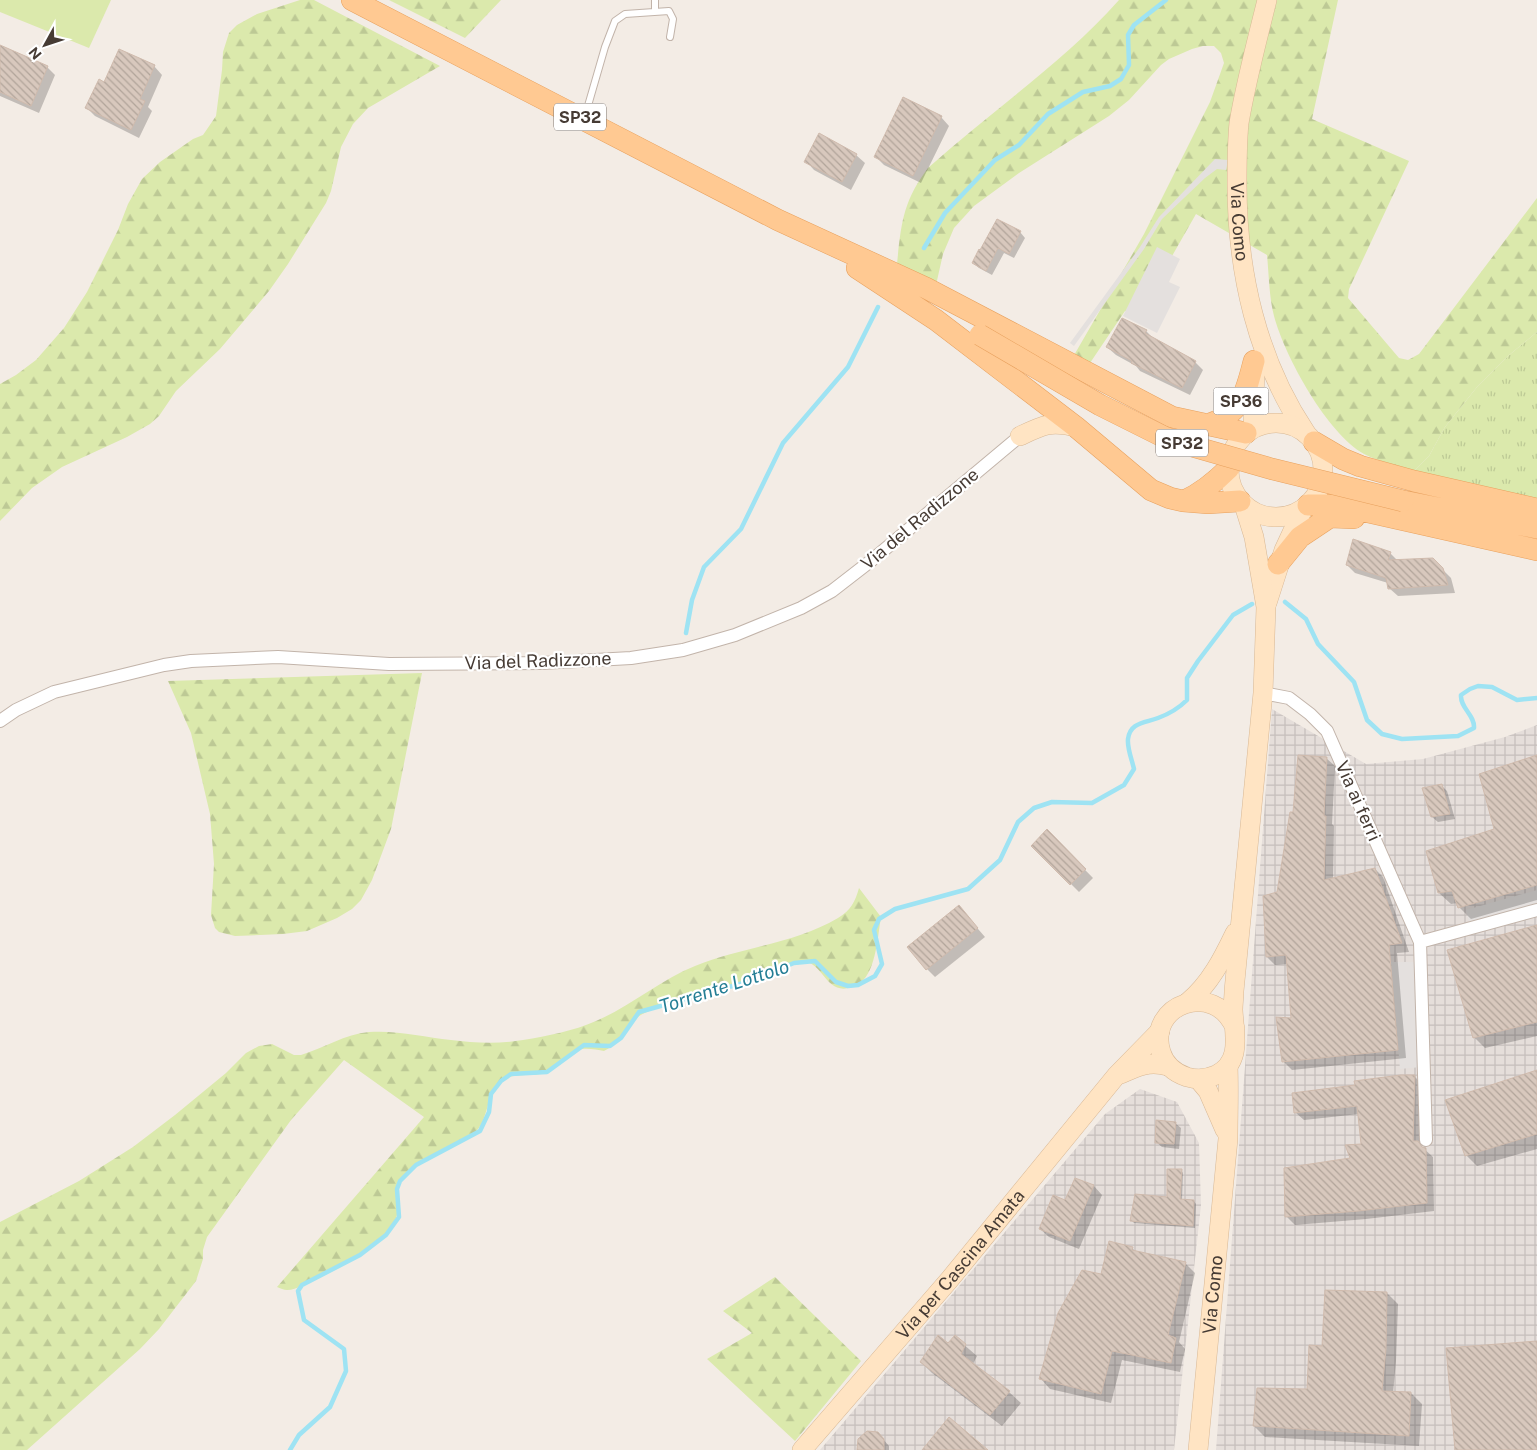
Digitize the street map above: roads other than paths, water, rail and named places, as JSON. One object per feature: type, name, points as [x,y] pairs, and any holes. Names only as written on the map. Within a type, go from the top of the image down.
[{"type":"main road","name":"SP32","points":[[352,0],[807,234],[890,280],[1100,405],[1164,437],[1405,511],[1537,528]]},
{"type":"main road","name":"Via Como","points":[[1267,0],[1244,98],[1237,146],[1237,209],[1242,270],[1253,320],[1282,393],[1289,408],[1310,438]]},
{"type":"main road","points":[[807,234],[936,320],[1076,427],[1151,490],[1183,501],[1242,503],[1261,515],[1275,517],[1288,516],[1305,507],[1338,505],[1405,511],[1537,550]]},
{"type":"main road","points":[[807,234],[926,288],[1172,417],[1249,431]]},
{"type":"main road","name":"SP36","points":[[1249,431],[1254,361],[1253,320]]},
{"type":"main road","name":"SP36","points":[[1207,424],[1221,420],[1230,415],[1236,408],[1245,392],[1254,361]]},
{"type":"main road","points":[[1020,436],[1045,404]]},
{"type":"main road","points":[[1020,436],[1044,425],[1054,423],[1076,427]]},
{"type":"main road","points":[[1235,1028],[1231,1018],[1218,1006],[1202,1001],[1182,1004],[1170,1013],[1163,1022],[1159,1045],[1161,1054],[1168,1066],[1177,1074],[1198,1079],[1209,1078],[1221,1072],[1228,1066],[1236,1048],[1237,1038],[1233,1008],[1234,991],[1263,693],[1266,607],[1254,537],[1242,503],[1232,489],[1229,468],[1234,448],[1249,431],[1265,424],[1284,423],[1299,429],[1343,459],[1360,466],[1414,481],[1537,509]]},
{"type":"main road","points":[[1266,607],[1278,564],[1288,539],[1305,507],[1318,492],[1323,478],[1320,451],[1310,438]]},
{"type":"main road","points":[[1183,501],[1200,494],[1229,468]]},
{"type":"main road","points":[[1278,564],[1300,537],[1330,517],[1405,511]]},
{"type":"main road","points":[[1188,1002],[1198,994],[1218,965],[1241,920]]},
{"type":"main road","name":"Via per Cascina Amata","points":[[802,1450],[950,1279],[1116,1076],[1160,1031]]},
{"type":"main road","name":"Via per Cascina Amata","points":[[1116,1076],[1141,1065],[1161,1064],[1168,1066]]},
{"type":"main road","name":"Via Como","points":[[1198,1450],[1228,1139],[1228,1066]]},
{"type":"main road","name":"Via Como","points":[[1198,1079],[1213,1100],[1228,1139]]},
{"type":"street","name":"Via del Radizzone","points":[[0,721],[16,710],[54,692],[164,665],[191,661],[278,657],[389,664],[542,663],[631,658],[682,650],[735,635],[801,608],[832,591],[872,560],[1020,436]]},
{"type":"street","name":"Via ai ferri","points":[[1263,693],[1289,698],[1310,714],[1327,731],[1420,942],[1426,1140]]},
{"type":"street","points":[[1420,942],[1537,910]]},
{"type":"lane","points":[[655,0],[655,12]]},
{"type":"lane","points":[[584,119],[615,21],[625,14],[670,11],[673,19],[670,37]]},
{"type":"waterway","points":[[924,248],[945,213],[995,160],[1019,145],[1048,114],[1083,92],[1110,86],[1121,79],[1129,65],[1128,35],[1134,25],[1166,0]]},
{"type":"waterway","points":[[686,633],[692,600],[704,567],[741,529],[783,443],[848,367],[878,307]]},
{"type":"waterway","name":"Torrente Lottolo","points":[[1285,602],[1306,619],[1318,644],[1354,682],[1367,720],[1382,734],[1402,739],[1458,736],[1474,728],[1474,723],[1461,700],[1461,695],[1478,686],[1492,687],[1517,700],[1537,698]]},
{"type":"waterway","name":"Torrente Lottolo","points":[[290,1450],[299,1435],[330,1407],[346,1371],[344,1349],[304,1320],[298,1291],[302,1285],[360,1255],[386,1235],[399,1217],[397,1189],[400,1181],[416,1165],[480,1131],[489,1112],[491,1094],[501,1081],[511,1074],[547,1072],[584,1045],[610,1046],[621,1038],[639,1012],[747,982],[794,963],[815,961],[836,982],[848,986],[858,985],[875,976],[882,964],[874,930],[879,919],[895,909],[968,889],[1000,860],[1018,822],[1034,808],[1052,802],[1092,803],[1124,785],[1134,769],[1128,743],[1129,733],[1135,726],[1170,713],[1187,700],[1187,678],[1198,661],[1233,615],[1252,604]]}]
